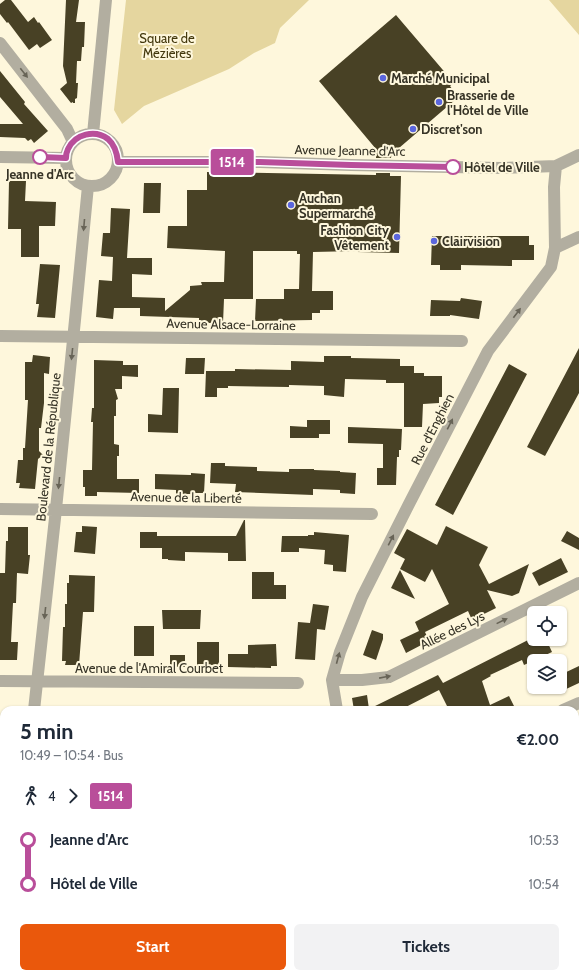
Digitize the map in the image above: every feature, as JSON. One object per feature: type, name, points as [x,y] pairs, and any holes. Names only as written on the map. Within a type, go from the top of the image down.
[{"type":"street","points":[[93,134],[106,0]]},
{"type":"street","points":[[0,43],[67,129],[73,142]]},
{"type":"street","points":[[85,134],[93,134],[101,135],[108,139],[114,146],[117,153],[118,162],[113,175],[108,180],[102,184],[88,186],[74,179],[69,173],[66,166],[66,158],[68,149],[78,137],[85,134]]},
{"type":"street","name":"Avenue Jeanne d'Arc","points":[[118,162],[260,162],[501,168],[556,166],[579,155]]},
{"type":"street","points":[[0,157],[66,158]]},
{"type":"street","name":"Rue d'Enghien","points":[[336,706],[332,680],[340,652],[362,597],[488,351],[551,267],[555,248],[554,187],[556,166]]},
{"type":"street","name":"Boulevard de la République","points":[[34,706],[74,337],[88,186]]},
{"type":"street","points":[[555,248],[579,237]]},
{"type":"street","name":"Avenue Alsace-Lorraine","points":[[0,336],[462,341]]},
{"type":"street","name":"Avenue de la Liberté","points":[[0,509],[372,514]]},
{"type":"street","name":"Allée des Lys","points":[[332,680],[362,680],[389,677],[579,583]]},
{"type":"street","name":"Avenue de l'Amiral Courbet","points":[[0,681],[298,683]]},
{"type":"green space","name":"Square de Mézières","points":[[126,0],[309,0],[280,28],[275,43],[254,53],[229,69],[144,106],[122,124],[114,110]]},
{"type":"green space","points":[[549,0],[579,0],[579,35]]},
{"type":"building","points":[[5,0],[11,0],[28,22],[34,17],[52,40],[40,48],[37,44],[29,50],[8,22],[7,23],[0,14],[0,4]]},
{"type":"building","points":[[66,0],[79,0],[76,22],[85,22],[84,47],[82,47],[81,61],[77,61],[76,83],[78,83],[77,98],[75,99],[75,103],[71,103],[60,89],[67,83],[63,66]]},
{"type":"building","name":"Marché Municipal","points":[[396,15],[454,83],[450,86],[455,93],[455,100],[399,148],[392,148],[391,158],[376,158],[376,149],[319,81]]},
{"type":"building","points":[[0,71],[25,102],[24,104],[48,131],[34,143],[31,139],[28,141],[25,138],[0,137],[0,124],[23,124],[0,97]]},
{"type":"building","name":"Auchan Supermarché","points":[[207,172],[376,175],[376,173],[390,173],[390,176],[401,176],[399,253],[357,251],[313,252],[312,291],[333,291],[333,310],[320,310],[320,313],[312,313],[312,320],[255,321],[256,299],[284,299],[284,289],[299,289],[300,254],[297,254],[297,251],[253,251],[253,299],[224,299],[223,323],[199,323],[199,318],[140,316],[140,308],[114,308],[113,319],[96,317],[99,280],[112,281],[113,257],[101,256],[103,233],[110,233],[111,208],[130,209],[127,258],[152,258],[152,275],[132,274],[132,297],[165,298],[165,311],[190,290],[190,286],[202,285],[201,282],[224,282],[225,251],[167,248],[168,226],[187,226],[187,190],[207,190]]},
{"type":"building","points":[[9,181],[26,181],[25,201],[56,202],[55,226],[39,226],[39,257],[21,257],[21,229],[8,229]]},
{"type":"building","points":[[144,183],[161,183],[160,213],[143,213]]},
{"type":"building","points":[[432,236],[529,236],[529,245],[534,245],[534,260],[512,260],[512,266],[461,265],[461,270],[440,270],[440,265],[431,265]]},
{"type":"building","points":[[40,264],[60,265],[55,318],[37,317],[39,304],[36,304]]},
{"type":"building","points":[[461,298],[482,301],[479,319],[450,315],[430,316],[431,300],[460,301]]},
{"type":"building","points":[[579,348],[579,393],[545,456],[527,447]]},
{"type":"building","points":[[33,355],[50,357],[49,374],[44,373],[44,403],[41,428],[39,428],[39,451],[43,455],[38,459],[35,489],[19,488],[20,483],[16,483],[18,460],[23,460],[23,448],[25,448],[28,400],[25,400],[25,362],[32,362]]},
{"type":"building","points":[[324,356],[400,359],[400,366],[414,366],[414,373],[424,373],[424,376],[442,376],[442,397],[439,397],[439,403],[423,404],[422,427],[404,427],[404,383],[386,383],[386,380],[345,379],[344,397],[324,395],[324,386],[289,385],[289,387],[228,386],[228,388],[217,388],[217,397],[205,397],[206,371],[235,371],[235,369],[291,370],[291,361],[324,362]]},
{"type":"building","points":[[186,358],[205,358],[204,374],[185,374]]},
{"type":"building","points":[[94,360],[123,361],[123,365],[138,365],[138,377],[122,376],[122,389],[115,389],[118,399],[116,400],[116,416],[114,416],[114,444],[119,445],[119,456],[117,456],[117,479],[139,479],[139,493],[97,492],[97,496],[85,496],[85,487],[83,487],[83,470],[92,470],[93,422],[91,422],[92,408],[94,408]]},
{"type":"building","points":[[509,364],[527,374],[453,515],[435,505]]},
{"type":"building","points":[[163,388],[179,388],[178,433],[148,432],[148,414],[162,415]]},
{"type":"building","points":[[307,420],[330,420],[330,434],[319,434],[319,438],[290,438],[290,426],[307,427]]},
{"type":"building","points":[[348,427],[402,429],[401,450],[399,450],[399,457],[397,457],[396,485],[377,485],[377,468],[383,468],[383,444],[348,443]]},
{"type":"building","points":[[211,463],[225,463],[225,466],[257,467],[257,471],[289,472],[289,469],[314,469],[356,473],[355,494],[340,493],[340,490],[313,489],[313,495],[235,492],[236,484],[210,483]]},
{"type":"building","points":[[191,473],[205,474],[204,493],[176,494],[176,490],[155,489],[155,474],[191,475]]},
{"type":"building","points":[[244,520],[246,561],[228,561],[228,553],[185,552],[185,561],[168,560],[162,559],[162,548],[140,548],[140,532],[157,532],[157,536],[236,536]]},
{"type":"building","points":[[82,526],[97,527],[95,554],[74,552],[76,532],[82,532]]},
{"type":"building","points":[[446,526],[488,547],[479,565],[489,584],[529,564],[519,593],[512,596],[487,590],[496,608],[472,620],[468,611],[425,632],[429,641],[406,653],[400,640],[419,631],[415,622],[449,604],[432,569],[425,582],[400,569],[405,559],[394,553],[407,529],[437,545]]},
{"type":"building","points":[[8,527],[28,527],[28,555],[30,555],[28,574],[17,573],[16,603],[13,603],[11,642],[18,642],[17,660],[0,660],[0,573],[5,573]]},
{"type":"building","points":[[567,531],[579,538],[579,550],[561,541]]},
{"type":"building","points":[[314,532],[349,535],[346,572],[333,571],[333,565],[324,564],[325,550],[299,548],[299,552],[281,552],[282,536],[308,536],[314,535]]},
{"type":"building","points":[[561,558],[568,572],[539,586],[532,573]]},
{"type":"building","points":[[400,570],[415,599],[391,588]]},
{"type":"building","points":[[252,572],[274,572],[274,585],[286,585],[286,599],[252,599]]},
{"type":"building","points":[[69,575],[95,576],[94,612],[83,612],[79,665],[65,665],[66,661],[62,661],[63,627],[65,627],[65,604],[67,604],[67,583],[69,583]]},
{"type":"building","points":[[313,604],[329,606],[325,630],[317,629],[315,660],[295,659],[298,622],[310,623]]},
{"type":"building","points":[[162,610],[201,610],[200,629],[163,629]]},
{"type":"building","points":[[134,626],[154,626],[154,656],[134,656]]},
{"type":"building","points":[[372,630],[383,634],[383,639],[376,660],[363,655]]},
{"type":"building","points":[[527,641],[527,646],[549,646],[552,652],[548,654],[527,654],[527,664],[524,665],[522,660],[490,675],[491,676],[482,681],[490,705],[509,696],[514,706],[447,706],[439,690],[408,706],[375,706],[438,675],[443,683]]},
{"type":"building","points":[[197,642],[219,642],[219,665],[197,665]]},
{"type":"building","points":[[276,644],[277,666],[271,666],[271,668],[228,667],[228,654],[248,654],[248,645]]},
{"type":"building","points":[[170,655],[185,655],[185,667],[170,667]]},
{"type":"building","points":[[579,666],[579,683],[567,689],[567,672]]},
{"type":"building","points":[[367,695],[369,706],[353,706],[352,698]]},
{"type":"bus line","name":"1514","points":[[40,157],[66,158],[68,149],[78,137],[85,134],[93,134],[101,135],[108,139],[114,146],[117,153],[118,162],[260,162],[453,167]]},
{"type":"place","name":"Marché Municipal","points":[[383,78]]},
{"type":"place","name":"Brasserie de l'Hôtel de Ville","points":[[439,102]]},
{"type":"place","name":"Discret'son","points":[[413,129]]},
{"type":"place","name":"Jeanne d'Arc","points":[[40,157]]},
{"type":"place","name":"Hôtel de Ville","points":[[453,167]]},
{"type":"place","name":"Auchan Supermarché","points":[[291,205]]},
{"type":"place","name":"Fashion City Vêtement","points":[[397,237]]},
{"type":"place","name":"Clairvision","points":[[434,241]]}]
